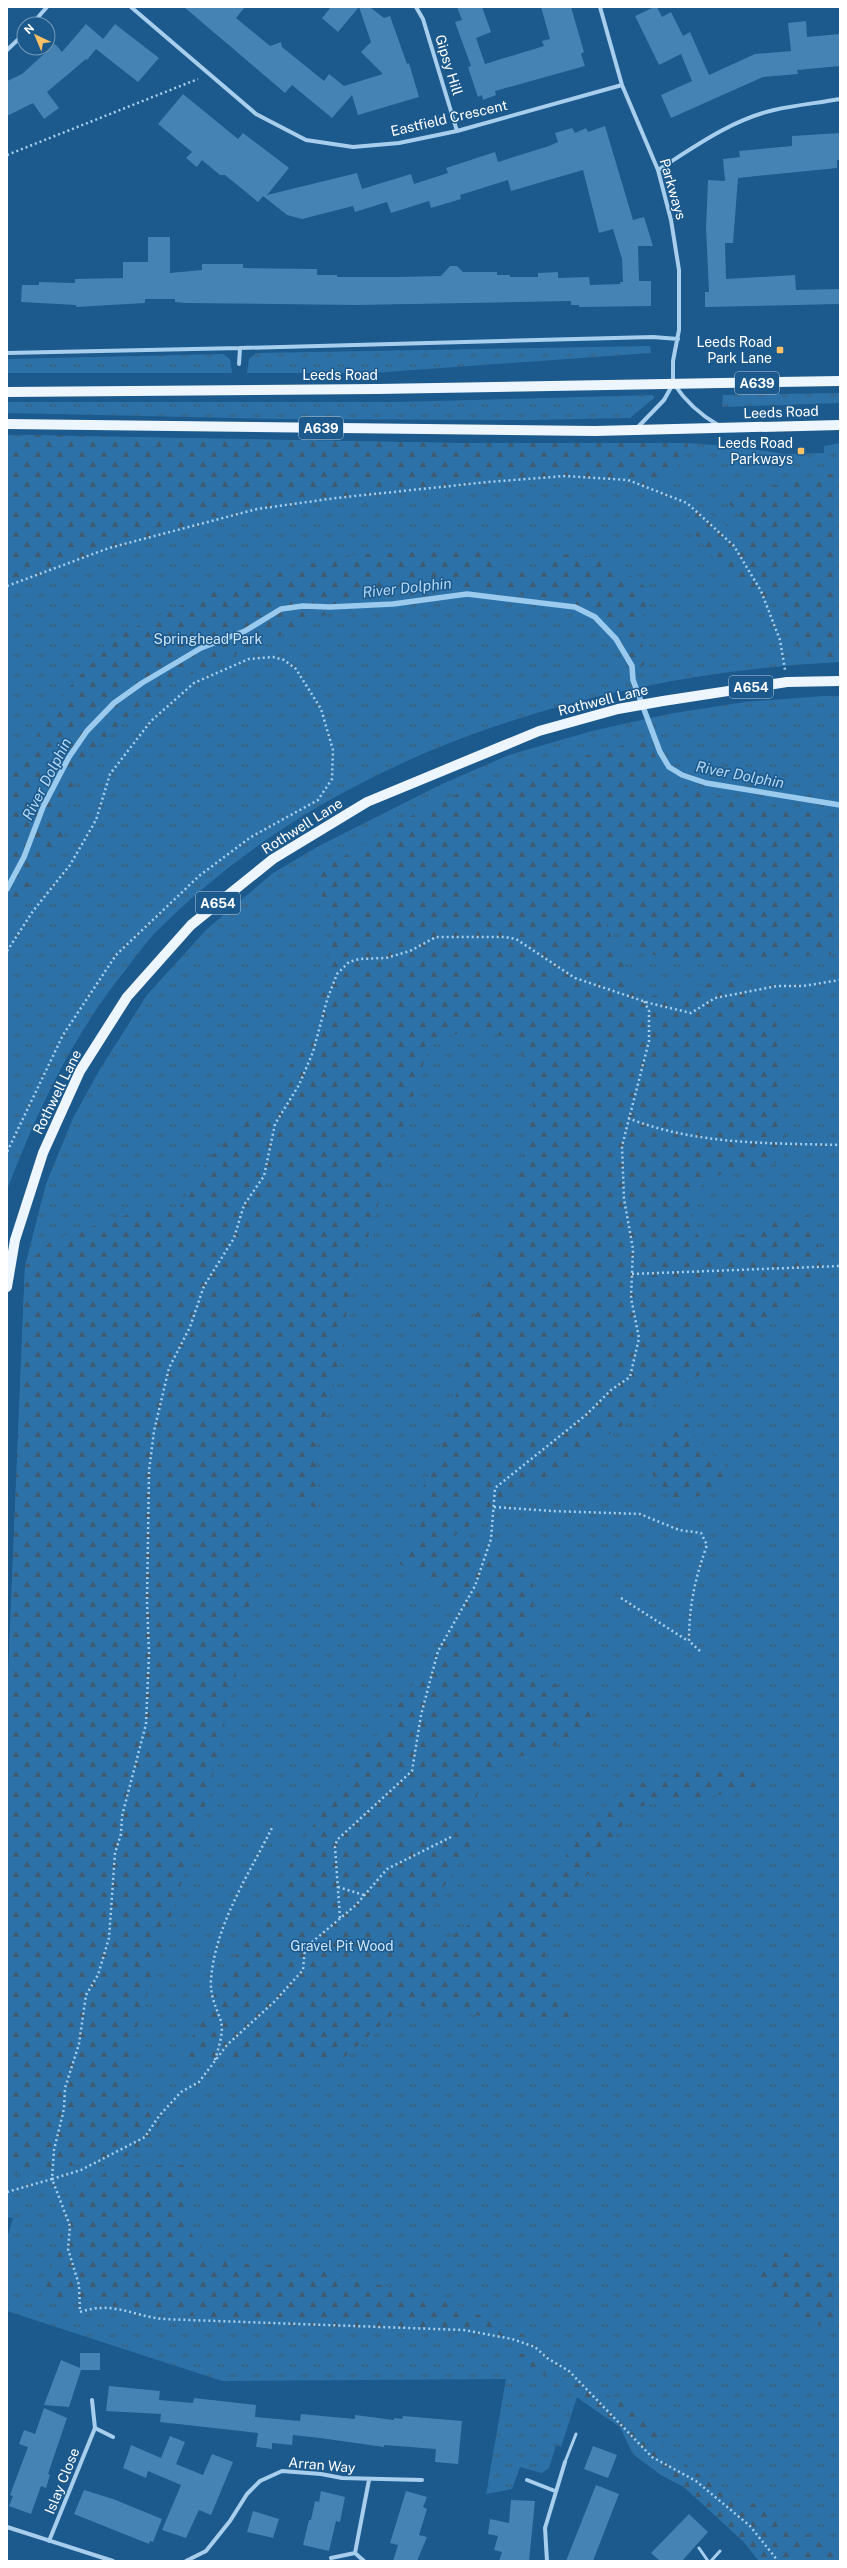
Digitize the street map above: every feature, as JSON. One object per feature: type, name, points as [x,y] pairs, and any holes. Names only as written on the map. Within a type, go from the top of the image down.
[{"type":"main road","name":"Leeds Road","points":[[7,392],[840,381]]},
{"type":"main road","name":"Leeds Road","points":[[7,424],[635,430],[840,425]]},
{"type":"main road","name":"Rothwell Lane","points":[[7,1287],[15,1240],[43,1153],[80,1071],[127,997],[191,925],[272,859],[367,802],[539,731],[618,709],[662,701],[786,682],[840,681]]},
{"type":"street","points":[[39,16],[46,7]]},
{"type":"street","name":"Eastfield Crescent","points":[[131,7],[208,75],[256,114],[306,140],[353,147],[399,143],[457,131],[622,85]]},
{"type":"street","name":"Gipsy Hill","points":[[416,7],[423,19],[457,131]]},
{"type":"street","name":"Parkways","points":[[600,7],[622,85],[658,170],[671,220],[679,270],[678,340],[673,361],[673,384]]},
{"type":"street","points":[[7,50],[16,42]]},
{"type":"street","points":[[658,170],[704,140],[744,120],[773,110],[840,99]]},
{"type":"street","name":"Leeds Road","points":[[7,353],[653,337],[678,340]]},
{"type":"street","points":[[239,364],[240,348]]},
{"type":"street","points":[[635,430],[664,400],[673,384],[684,399],[701,415],[723,428]]},
{"type":"street","name":"Islay Close","points":[[49,2541],[95,2428],[92,2400]]},
{"type":"street","points":[[95,2428],[113,2437]]},
{"type":"street","points":[[547,2561],[545,2528],[565,2462]]},
{"type":"street","name":"Arran Way","points":[[186,2561],[206,2551],[230,2521],[247,2494],[260,2481],[282,2471],[369,2480],[422,2480]]},
{"type":"street","points":[[355,2553],[369,2480]]},
{"type":"street","points":[[527,2480],[555,2491]]},
{"type":"street","points":[[7,2527],[113,2561]]},
{"type":"street","points":[[331,2558],[355,2553]]},
{"type":"street","points":[[355,2553],[364,2561]]},
{"type":"lane","points":[[565,2462],[576,2434]]},
{"type":"lane","points":[[699,2548],[709,2561],[720,2551]]},
{"type":"path","points":[[7,155],[208,75]]},
{"type":"path","points":[[7,586],[109,548],[258,509],[336,498],[488,482],[565,476],[628,480],[687,503],[734,546],[761,591],[780,640],[786,682]]},
{"type":"path","points":[[7,951],[33,911],[70,865],[96,820],[110,774],[151,721],[194,683],[249,659],[273,657],[284,660],[296,669],[321,709],[333,750],[332,779],[318,800],[251,837],[199,876],[116,956],[63,1035],[7,1152]]},
{"type":"path","points":[[778,2561],[750,2526],[702,2486],[652,2457],[569,2371],[547,2358],[535,2347],[512,2339],[464,2330],[162,2319],[138,2316],[124,2308],[93,2307],[80,2312],[79,2285],[68,2249],[70,2226],[52,2179],[54,2150],[64,2109],[65,2088],[79,2044],[86,1995],[98,1975],[109,1938],[115,1853],[122,1834],[122,1816],[146,1724],[150,1654],[147,1602],[149,1471],[154,1431],[169,1368],[190,1327],[204,1286],[234,1238],[244,1205],[264,1176],[275,1124],[299,1085],[313,1052],[327,1000],[337,974],[349,962],[359,959],[386,958],[410,951],[436,938],[505,937],[516,939],[575,978],[643,1001],[691,1013],[715,998],[777,986],[803,986],[840,980]]},
{"type":"path","points":[[340,1918],[335,1847],[337,1840],[412,1771],[421,1715],[438,1651],[475,1586],[491,1539],[495,1488],[586,1415],[611,1390],[630,1377],[639,1338],[631,1298],[633,1249],[624,1199],[622,1146],[649,1041],[649,1011],[643,1001]]},
{"type":"path","points":[[628,1118],[649,1127],[715,1140],[840,1145]]},
{"type":"path","points":[[632,1274],[840,1266]]},
{"type":"path","points":[[494,1507],[552,1512],[640,1514],[679,1530],[701,1533],[706,1545],[696,1576],[689,1610],[689,1641]]},
{"type":"path","points":[[621,1598],[689,1641],[700,1651]]},
{"type":"path","points":[[214,2062],[220,2042],[221,2022],[212,2002],[211,1981],[214,1960],[225,1922],[273,1826]]},
{"type":"path","points":[[7,2192],[81,2170],[145,2137],[159,2116],[181,2092],[200,2082],[227,2045],[274,2002],[303,1970],[305,1948],[365,1895],[387,1869],[451,1837]]},
{"type":"path","points":[[338,1887],[365,1895]]},
{"type":"green space","points":[[650,346],[651,353],[372,373],[247,373],[249,359],[256,353]]},
{"type":"green space","points":[[223,354],[230,359],[232,373],[7,373],[7,359]]},
{"type":"green space","points":[[840,393],[840,403],[722,407],[723,395]]},
{"type":"green space","points":[[653,395],[654,398],[630,418],[530,420],[278,419],[7,413],[7,402],[396,402]]},
{"type":"green space","name":"Springhead Park","points":[[7,435],[454,443],[689,443],[739,447],[784,454],[824,453],[824,446],[840,443],[840,662],[747,670],[654,684],[562,706],[473,734],[386,771],[304,815],[227,869],[157,931],[141,949],[107,994],[73,1047],[44,1102],[7,1190]]},
{"type":"green space","points":[[26,435],[454,443],[689,443],[674,472],[656,491],[628,480],[565,476],[488,482],[336,498],[257,509],[109,548],[7,586],[7,447]]},
{"type":"green space","points":[[830,474],[840,474],[840,654],[828,660],[821,660],[809,655],[798,646],[789,630],[779,599],[751,595],[738,586],[692,531],[689,512],[696,505],[736,532],[744,527],[744,519],[724,499],[732,491],[753,490]]},
{"type":"green space","points":[[482,550],[506,566],[525,573],[536,572],[556,556],[572,554],[596,558],[607,562],[628,574],[647,588],[648,601],[639,627],[646,663],[634,673],[616,637],[594,615],[556,600],[489,589],[358,600],[163,687],[132,712],[94,751],[73,786],[64,836],[7,917],[7,780],[71,685],[118,635],[197,598],[275,570],[359,554]]},
{"type":"green space","name":"Gravel Pit Wood","points":[[840,696],[840,2561],[759,2561],[744,2542],[684,2487],[661,2475],[633,2454],[620,2427],[577,2397],[561,2447],[556,2445],[549,2468],[542,2473],[520,2467],[512,2489],[486,2494],[506,2379],[222,2381],[7,2311],[7,2238],[13,2218],[7,2217],[7,1702],[25,1266],[46,1184],[73,1118],[100,1069],[147,995],[206,930],[273,873],[319,846],[442,784],[509,755],[592,731],[668,714],[745,702]]},
{"type":"green space","name":"Gravel Pit Wood","points":[[648,738],[659,764],[666,773],[675,780],[700,792],[840,819],[840,954],[667,960],[641,950],[622,936],[600,912],[640,999],[736,977],[775,1006],[786,1150],[780,1160],[771,1165],[727,1173],[704,1182],[692,1197],[689,1206],[690,1216],[693,1227],[700,1238],[715,1241],[738,1237],[764,1222],[808,1215],[826,1269],[716,1364],[450,1539],[482,1544],[499,1552],[531,1580],[534,1590],[532,1622],[523,1637],[507,1653],[591,1707],[592,1718],[587,1729],[576,1739],[510,1759],[480,1786],[472,1814],[472,1844],[438,1896],[425,1930],[430,1937],[438,1941],[448,1938],[520,1892],[535,1878],[548,1876],[560,1864],[598,1814],[620,1793],[637,1783],[689,1771],[747,1768],[758,1773],[760,1779],[755,1788],[743,1792],[653,1803],[639,1807],[629,1815],[595,1867],[575,1888],[557,1912],[549,1928],[545,1944],[546,1970],[550,1981],[576,2023],[519,2022],[419,2006],[393,2014],[345,2057],[179,2062],[223,1978],[323,1809],[457,1624],[457,1611],[427,1582],[396,1561],[403,1548],[417,1540],[419,1496],[446,1435],[474,1321],[518,1183],[532,1117],[534,1091],[526,1063],[518,1044],[500,1035],[474,1031],[451,1035],[434,1042],[426,1056],[349,1296],[339,1366],[315,1449],[319,1511],[277,1483],[208,1798],[130,2050],[129,2074],[132,2091],[142,2106],[160,2122],[154,2135],[145,2145],[120,2159],[7,2175],[7,1702],[25,1266],[52,1240],[147,1208],[179,1208],[206,1163],[313,1039],[334,926],[314,874],[418,812],[465,790]]},
{"type":"green space","points":[[673,1422],[688,1424],[695,1436],[704,1446],[724,1464],[728,1486],[722,1491],[686,1499],[676,1499],[661,1489],[649,1468],[656,1442],[663,1431]]},
{"type":"green space","points":[[138,2165],[184,2165],[189,2223],[192,2235],[210,2256],[247,2264],[306,2267],[453,2303],[527,2337],[342,2328],[198,2317],[42,2297],[77,2180]]},
{"type":"green space","points":[[792,2253],[818,2263],[840,2280],[840,2335],[799,2315],[757,2276],[754,2266],[763,2259],[776,2254]]},
{"type":"green space","points":[[501,2353],[524,2354],[539,2360],[579,2385],[640,2407],[656,2422],[661,2430],[663,2448],[715,2486],[766,2509],[840,2554],[840,2561],[759,2561],[744,2542],[684,2487],[661,2475],[633,2454],[620,2427],[539,2371],[515,2358]]},
{"type":"building","points":[[184,7],[245,7],[236,18],[270,46],[281,42],[282,47],[324,81],[329,74],[344,86],[383,74],[361,52],[371,42],[359,7],[370,7],[384,18],[390,16],[407,64],[409,63],[419,97],[358,115],[352,95],[332,118],[292,85],[285,93]]},
{"type":"building","points":[[331,7],[359,7],[338,32],[322,18]]},
{"type":"building","points":[[457,7],[482,7],[491,32],[476,38],[485,64],[544,46],[542,41],[550,39],[541,7],[571,7],[584,52],[581,54],[585,66],[495,91],[496,95],[483,100],[482,95],[478,97],[468,67],[471,66],[455,22],[462,20]]},
{"type":"building","points":[[657,7],[662,17],[671,12],[683,36],[690,32],[709,75],[755,54],[791,51],[788,23],[806,21],[807,37],[840,34],[840,66],[797,70],[798,74],[763,77],[671,118],[661,95],[692,81],[681,54],[659,65],[635,16]]},
{"type":"building","points":[[86,24],[103,39],[115,24],[159,58],[138,82],[96,49],[87,60],[86,59],[47,92],[59,108],[44,119],[33,103],[7,116],[7,81],[22,74],[42,56],[56,56],[56,45],[62,52]]},
{"type":"building","points":[[183,94],[238,139],[243,133],[289,168],[267,195],[357,173],[362,189],[411,174],[414,184],[448,173],[446,168],[495,152],[498,162],[549,146],[558,142],[555,133],[572,128],[575,133],[586,128],[588,132],[605,126],[633,220],[644,217],[653,246],[638,246],[639,281],[651,281],[651,306],[579,307],[579,305],[571,305],[571,301],[356,305],[185,303],[175,302],[175,299],[145,299],[145,303],[76,307],[76,305],[21,302],[22,285],[39,285],[39,282],[75,283],[75,279],[123,278],[123,262],[148,262],[148,237],[170,237],[170,273],[202,270],[202,264],[243,264],[243,268],[317,269],[317,275],[337,275],[337,277],[441,276],[450,266],[457,266],[463,272],[497,272],[497,275],[510,275],[510,277],[538,277],[538,273],[558,272],[558,278],[589,277],[590,285],[620,284],[620,282],[623,282],[622,259],[613,229],[599,233],[583,170],[511,191],[508,180],[460,195],[461,199],[431,208],[429,201],[391,213],[387,202],[355,212],[353,206],[302,219],[287,215],[263,196],[258,202],[225,175],[220,175],[202,160],[197,167],[186,158],[192,152],[158,124]]},
{"type":"building","points":[[840,133],[840,160],[837,160],[837,168],[738,178],[733,243],[725,243],[726,279],[795,275],[796,290],[840,289],[840,304],[705,307],[705,292],[709,292],[706,228],[708,180],[725,181],[723,159],[740,157],[739,151],[792,146],[792,136]]},
{"type":"building","points":[[80,2353],[100,2353],[100,2370],[81,2370],[69,2407],[44,2405],[61,2360],[80,2368]]},
{"type":"building","points":[[109,2386],[160,2391],[159,2400],[193,2403],[194,2398],[256,2405],[255,2417],[300,2421],[301,2414],[355,2419],[355,2415],[394,2420],[394,2418],[402,2419],[403,2416],[462,2421],[458,2464],[435,2462],[436,2449],[384,2445],[384,2447],[293,2435],[292,2445],[272,2443],[272,2449],[256,2447],[258,2433],[160,2422],[161,2414],[106,2411]]},
{"type":"building","points":[[44,2408],[67,2418],[48,2474],[50,2475],[46,2488],[41,2486],[31,2514],[9,2506],[13,2496],[10,2495],[28,2447],[19,2444],[24,2430],[35,2434]]},
{"type":"building","points":[[170,2436],[185,2442],[176,2464],[203,2475],[212,2454],[233,2462],[211,2515],[199,2510],[186,2538],[162,2530],[181,2485],[148,2471],[146,2478],[123,2468],[131,2445],[161,2458]]},
{"type":"building","points":[[593,2446],[617,2455],[608,2478],[584,2469]]},
{"type":"building","points":[[596,2485],[619,2494],[593,2561],[566,2561]]},
{"type":"building","points":[[84,2490],[113,2499],[162,2519],[153,2542],[150,2541],[149,2544],[74,2514]]},
{"type":"building","points":[[321,2491],[345,2497],[340,2522],[336,2521],[329,2551],[303,2545],[315,2501],[319,2502]]},
{"type":"building","points":[[406,2491],[427,2497],[423,2507],[427,2509],[419,2535],[427,2537],[417,2561],[393,2561],[398,2545],[390,2543]]},
{"type":"building","points":[[511,2500],[535,2501],[529,2561],[499,2561],[502,2552],[494,2550],[498,2536],[488,2534],[490,2519],[509,2523]]},
{"type":"building","points":[[253,2511],[279,2519],[273,2538],[247,2532]]},
{"type":"building","points":[[689,2514],[708,2532],[682,2561],[660,2561],[651,2553]]},
{"type":"waterway","name":"River Dolphin","points":[[7,889],[24,857],[43,807],[69,757],[87,731],[114,703],[142,683],[201,648],[245,631],[281,609],[303,606],[330,607],[393,604],[467,594],[575,607],[595,617],[616,639],[632,666],[633,680],[660,752],[669,767],[682,775],[706,783],[840,805]]},
{"type":"place","name":"Leeds Road Park Lane","points":[[780,350]]},
{"type":"place","name":"Leeds Road Parkways","points":[[801,451]]}]
